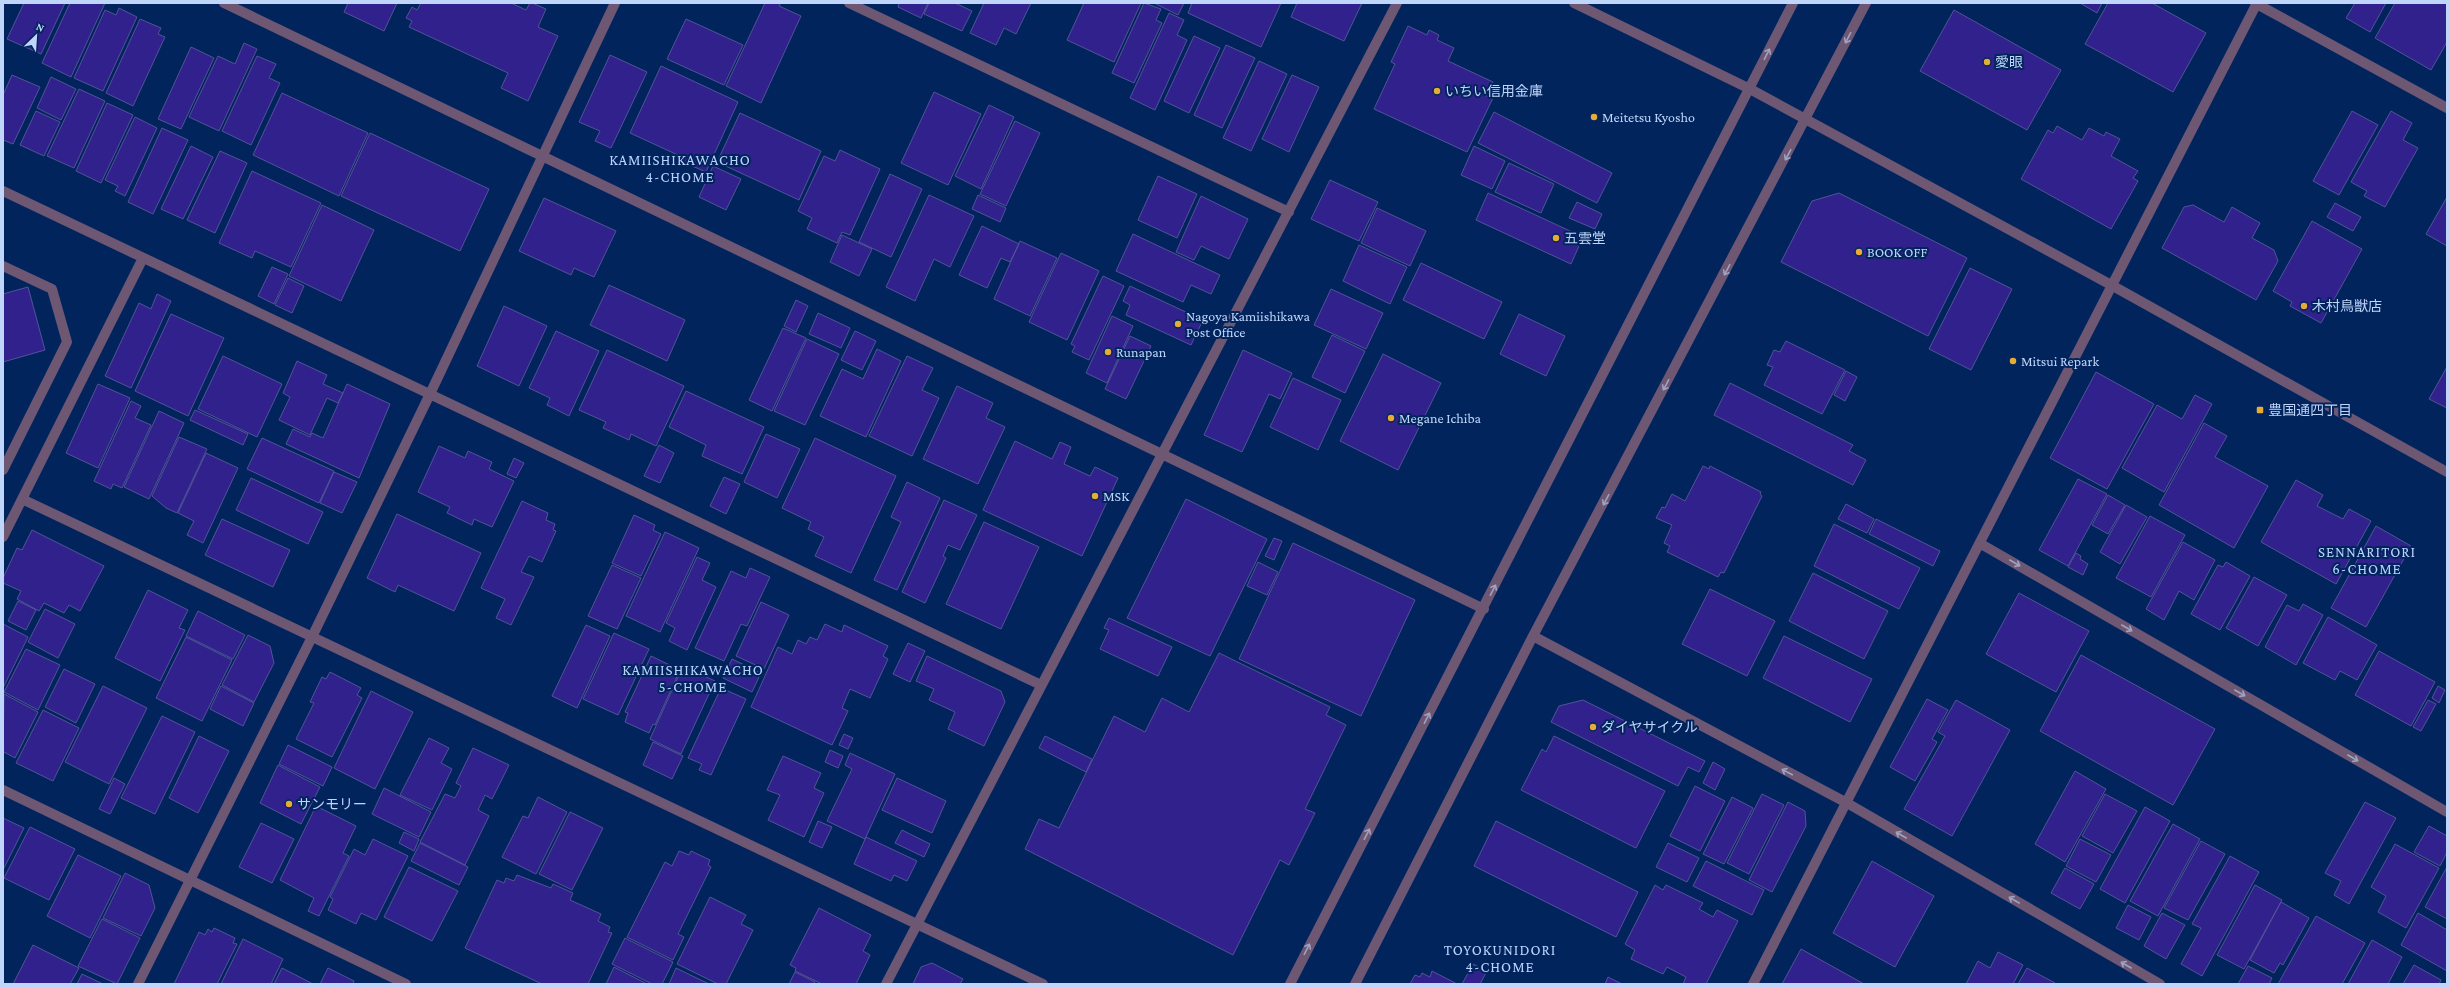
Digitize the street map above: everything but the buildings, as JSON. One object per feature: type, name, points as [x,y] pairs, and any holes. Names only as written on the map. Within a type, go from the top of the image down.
[{"type":"street","points":[[224,3],[1484,609]]},
{"type":"street","points":[[138,984],[312,637],[430,394],[615,3]]},
{"type":"street","points":[[849,3],[1289,212]]},
{"type":"street","points":[[886,984],[1041,685],[1163,455],[1397,3]]},
{"type":"street","points":[[1574,3],[1750,89],[1806,121],[2113,286],[2447,472]]},
{"type":"street","points":[[1290,984],[1484,609],[1793,3]]},
{"type":"street","points":[[1355,984],[1534,636],[1806,121],[1866,3]]},
{"type":"street","points":[[1753,984],[1981,544],[2257,3],[2447,108]]},
{"type":"street","points":[[3,191],[1041,685]]},
{"type":"street","points":[[3,537],[144,258]]},
{"type":"street","points":[[3,266],[52,289],[67,342],[3,470]]},
{"type":"street","points":[[22,499],[1043,984]]},
{"type":"street","points":[[1981,544],[2447,812]]},
{"type":"street","points":[[1534,636],[1847,803],[2160,984]]},
{"type":"street","points":[[3,790],[406,984]]},
{"type":"place","name":"愛眼","points":[[1987,62]]},
{"type":"place","name":"いちい信用金庫","points":[[1437,91]]},
{"type":"place","name":"Meitetsu Kyosho","points":[[1594,117]]},
{"type":"place","name":"五雲堂","points":[[1556,238]]},
{"type":"place","name":"BOOK OFF","points":[[1859,252]]},
{"type":"place","name":"木村鳥獣店","points":[[2304,306]]},
{"type":"place","name":"Nagoya Kamiishikawa Post Office","points":[[1178,324]]},
{"type":"place","name":"Runapan","points":[[1108,352]]},
{"type":"place","name":"Mitsui Repark","points":[[2013,361]]},
{"type":"place","name":"豊国通四丁目","points":[[2260,410]]},
{"type":"place","name":"Megane Ichiba","points":[[1391,418]]},
{"type":"place","name":"MSK","points":[[1095,496]]},
{"type":"place","name":"ダイヤサイクル","points":[[1593,727]]},
{"type":"place","name":"サンモリー","points":[[289,804]]},
{"type":"district","name":"KAMIISHIKAWACHO 4-CHOME","points":[[680,168]]},
{"type":"district","name":"SENNARITORI 6-CHOME","points":[[2367,560]]},
{"type":"district","name":"KAMIISHIKAWACHO 5-CHOME","points":[[693,678]]},
{"type":"district","name":"TOYOKUNIDORI 4-CHOME","points":[[1500,958]]}]
